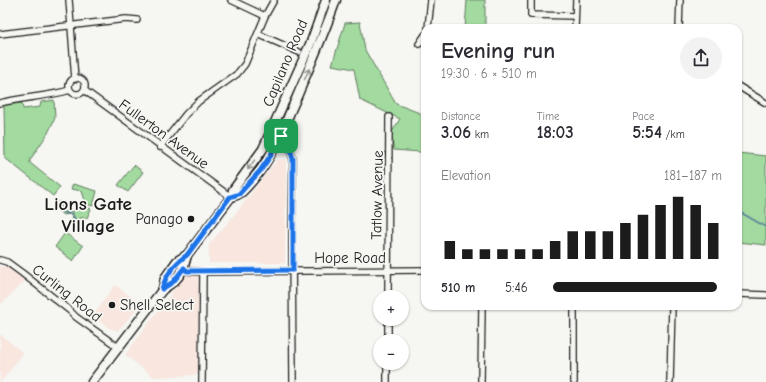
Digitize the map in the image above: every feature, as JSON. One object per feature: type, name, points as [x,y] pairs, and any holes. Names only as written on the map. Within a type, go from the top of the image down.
[{"type":"main road","name":"Capilano Road","points":[[162,289],[165,278],[177,261],[187,255],[263,149],[311,42],[326,0]]},
{"type":"main road","name":"Capilano Road","points":[[230,197],[239,194],[260,171],[271,155],[281,136],[293,104],[319,46],[336,0]]},
{"type":"main road","points":[[281,136],[280,129],[294,90],[294,80]]},
{"type":"main road","points":[[184,268],[187,255]]},
{"type":"main road","name":"Capilano Road","points":[[92,382],[162,289],[173,282],[184,268]]},
{"type":"street","points":[[69,0],[75,79]]},
{"type":"street","points":[[231,0],[265,16]]},
{"type":"street","points":[[160,147],[186,114],[199,101],[237,74],[246,64],[265,16],[274,0]]},
{"type":"street","points":[[428,24],[431,0]]},
{"type":"street","points":[[530,0],[531,15],[575,16]]},
{"type":"street","points":[[575,24],[576,0]]},
{"type":"street","points":[[679,24],[680,0]]},
{"type":"street","points":[[0,34],[126,19],[137,20]]},
{"type":"street","points":[[258,34],[299,52]]},
{"type":"street","points":[[70,90],[70,83],[75,79]]},
{"type":"street","points":[[70,90],[73,93],[78,94],[84,90],[85,85],[82,81],[75,79]]},
{"type":"street","points":[[742,88],[766,103]]},
{"type":"street","points":[[0,103],[11,100],[56,95],[70,90]]},
{"type":"street","name":"Fullerton Avenue","points":[[84,90],[230,197]]},
{"type":"street","name":"Tatlow Avenue","points":[[388,290],[389,117]]},
{"type":"street","points":[[281,136],[288,142],[293,159],[293,382]]},
{"type":"street","name":"Curling Road","points":[[0,260],[7,262],[22,272],[76,317],[118,347]]},
{"type":"street","name":"Hope Road","points":[[184,268],[187,271],[203,272],[421,270]]},
{"type":"street","points":[[202,382],[203,272]]},
{"type":"street","points":[[742,294],[766,295]]},
{"type":"street","points":[[481,382],[482,310]]},
{"type":"street","points":[[574,310],[574,382]]},
{"type":"street","points":[[670,382],[672,310]]},
{"type":"street","points":[[387,370],[387,382]]},
{"type":"shaded area","points":[[277,160],[286,160],[285,263],[209,263],[209,245]]},
{"type":"shaded area","points":[[6,266],[26,280],[0,305],[0,267]]},
{"type":"shaded area","points":[[185,275],[199,275],[198,375],[154,377],[125,355]]},
{"type":"shaded area","points":[[115,285],[141,304],[118,331],[109,328],[93,316]]},
{"type":"shaded area","points":[[0,334],[23,353],[1,382],[0,382]]},
{"type":"green space","points":[[467,0],[485,0],[485,24],[465,24]]},
{"type":"green space","points":[[360,22],[365,50],[396,104],[421,113],[421,152],[394,150],[390,135],[400,119],[360,100],[354,69],[332,65],[345,23]]},
{"type":"green space","points":[[54,100],[55,118],[48,133],[30,160],[30,163],[60,187],[53,196],[5,158],[4,105],[22,103],[23,109],[40,107],[41,102]]},
{"type":"green space","points":[[742,153],[766,156],[766,245],[742,242]]},
{"type":"green space","points":[[134,165],[143,172],[128,192],[118,185]]},
{"type":"green space","points":[[73,184],[97,191],[93,206],[86,204],[82,191],[71,189]]},
{"type":"green space","points":[[58,202],[59,207],[66,203],[70,204],[67,210],[73,212],[82,202],[84,206],[91,209],[87,218],[79,218],[75,223],[70,214],[63,215],[54,207]]},
{"type":"green space","points":[[65,233],[83,246],[73,261],[55,247]]},
{"type":"waterway","points":[[56,206],[62,212],[72,214],[76,221]]},
{"type":"waterway","points":[[742,213],[766,227]]},
{"type":"place","name":"Panago","points":[[191,219]]},
{"type":"place","name":"Shell Select","points":[[112,305]]},
{"type":"district","name":"Lions Gate Village","points":[[88,215]]},
{"type":"route","points":[[281,136],[288,142],[293,159],[293,270],[203,272],[187,271],[184,268],[173,282],[162,289],[165,278],[177,261],[187,255],[230,197],[239,194],[260,171],[271,155],[281,136]]}]
